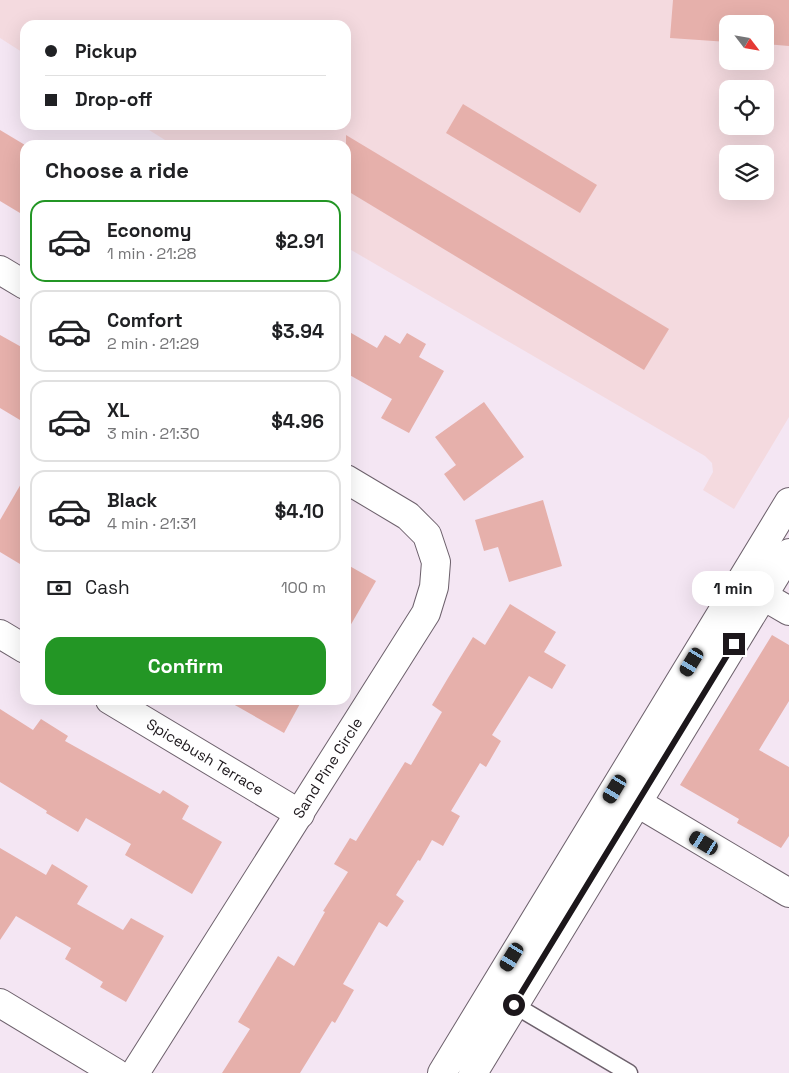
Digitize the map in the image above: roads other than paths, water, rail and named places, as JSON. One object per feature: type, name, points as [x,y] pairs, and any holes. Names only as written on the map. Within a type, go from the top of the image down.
[{"type":"street","points":[[0,270],[20,282]]},
{"type":"street","name":"Sand Pine Circle","points":[[135,1073],[426,613],[434,587],[436,562],[427,535],[408,516],[351,482]]},
{"type":"street","points":[[442,1073],[503,998],[626,795],[740,583],[789,502]]},
{"type":"street","points":[[626,795],[763,596],[789,553]]},
{"type":"street","points":[[740,583],[789,612]]},
{"type":"street","points":[[0,634],[20,646]]},
{"type":"street","name":"Spicebush Terrace","points":[[118,705],[300,814]]},
{"type":"street","points":[[626,795],[789,894]]},
{"type":"street","points":[[472,1073],[503,998]]},
{"type":"street","points":[[0,1003],[116,1073]]},
{"type":"lane","points":[[503,998],[630,1073]]}]
